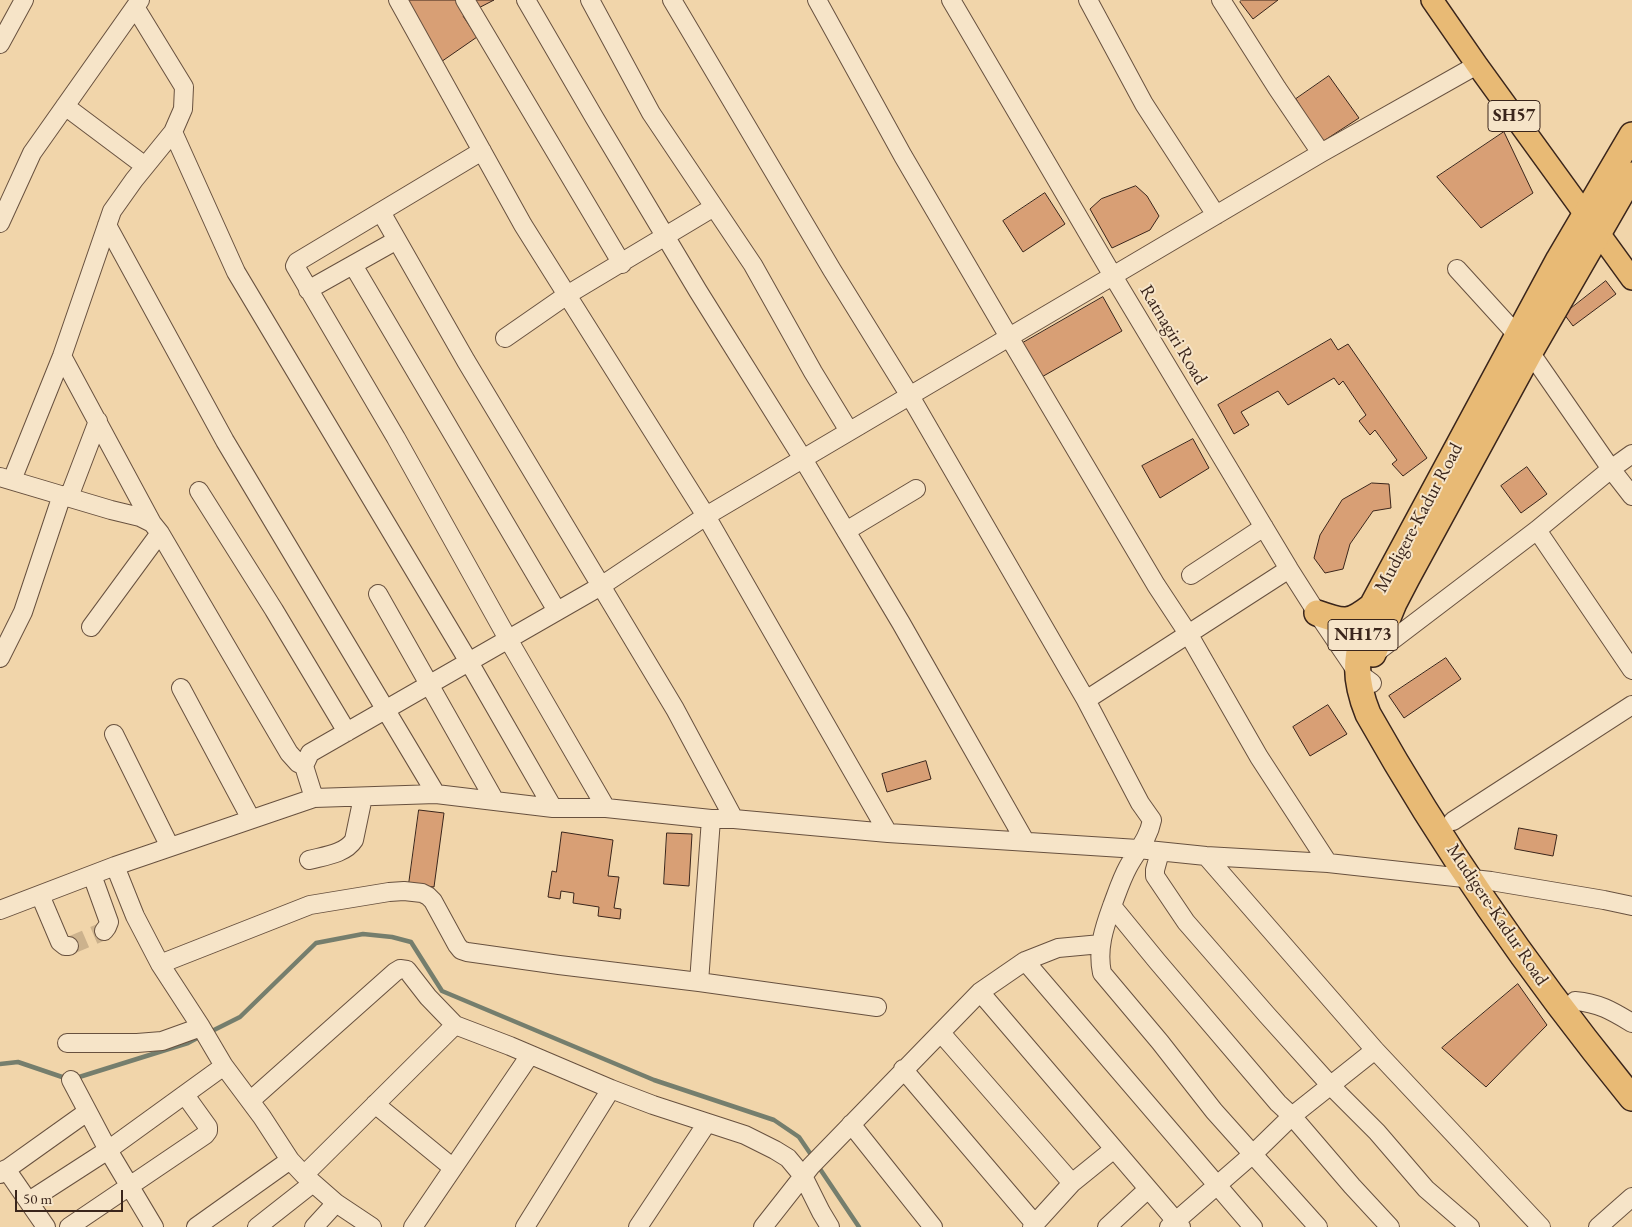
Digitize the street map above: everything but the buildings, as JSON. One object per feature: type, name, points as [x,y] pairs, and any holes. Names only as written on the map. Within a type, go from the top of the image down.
[{"type":"highway","name":"Mudigere-Kadur Road","points":[[1632,136],[1592,222],[1524,344],[1372,606],[1358,652],[1380,704],[1416,767],[1453,821],[1480,880],[1632,1073]]},
{"type":"highway","name":"Mudigere-Kadur Road","points":[[1592,222],[1632,175]]},
{"type":"highway","name":"Mudigere-Kadur Road","points":[[1524,344],[1394,603],[1367,670],[1362,701],[1368,714],[1480,880],[1530,965],[1587,1042],[1632,1098]]},
{"type":"highway","points":[[1317,613],[1336,620],[1348,620],[1357,617],[1372,606]]},
{"type":"main road","name":"SH57","points":[[1432,0],[1477,66],[1592,222]]},
{"type":"main road","points":[[1592,222],[1632,279]]},
{"type":"street","points":[[0,44],[24,0]]},
{"type":"street","points":[[398,0],[523,225],[706,516],[888,833]]},
{"type":"street","points":[[464,0],[622,264]]},
{"type":"street","points":[[526,0],[666,237],[803,458],[901,622],[1025,842]]},
{"type":"street","points":[[590,0],[651,113],[753,265],[813,372],[849,431]]},
{"type":"street","points":[[672,0],[832,270],[910,396],[1086,700],[1140,803],[1152,820],[1148,837],[1138,849],[1118,886],[1106,922],[1101,944],[1100,963],[1102,973],[1160,1042],[1214,1111],[1318,1227]]},
{"type":"street","points":[[817,0],[903,156],[1009,337],[1156,585],[1189,635],[1259,757],[1328,863]]},
{"type":"street","name":"Ratnagiri Road","points":[[951,0],[1113,276],[1289,569],[1317,613],[1367,670]]},
{"type":"street","points":[[1088,0],[1144,104],[1216,215]]},
{"type":"street","points":[[1221,0],[1321,153]]},
{"type":"street","points":[[0,224],[32,153],[137,3],[184,87],[183,109],[173,132],[144,166],[112,211],[62,356],[6,478],[140,517],[156,528]]},
{"type":"street","points":[[314,798],[304,766],[310,754],[601,586],[706,516],[803,458],[1321,153],[1477,66]]},
{"type":"street","points":[[66,106],[144,166]]},
{"type":"street","points":[[173,132],[236,272],[469,662],[553,808]]},
{"type":"street","points":[[482,151],[297,262],[295,266],[396,438],[508,639],[606,808]]},
{"type":"street","points":[[505,338],[567,295],[622,264],[714,207]]},
{"type":"street","points":[[381,212],[466,361],[675,709],[734,819]]},
{"type":"street","points":[[107,225],[226,441],[436,794]]},
{"type":"street","points":[[308,290],[397,240]]},
{"type":"street","points":[[353,265],[557,611]]},
{"type":"street","points":[[1457,269],[1524,344],[1632,496]]},
{"type":"street","points":[[62,356],[156,528],[288,753],[304,766]]},
{"type":"street","points":[[0,658],[23,612],[65,496],[98,421]]},
{"type":"street","points":[[1367,670],[1611,469],[1632,454]]},
{"type":"street","points":[[846,531],[916,489]]},
{"type":"street","points":[[199,492],[274,610],[346,732]]},
{"type":"street","points":[[1191,575],[1264,527]]},
{"type":"street","points":[[91,627],[156,528]]},
{"type":"street","points":[[1537,530],[1632,670]]},
{"type":"street","points":[[1086,700],[1289,569]]},
{"type":"street","points":[[378,594],[495,801]]},
{"type":"street","points":[[181,688],[252,820]]},
{"type":"street","points":[[1453,821],[1632,705]]},
{"type":"street","points":[[114,734],[170,847]]},
{"type":"street","points":[[0,910],[115,866],[314,798],[436,794],[553,808],[606,808],[711,819],[734,819],[888,833],[1328,863],[1480,880],[1632,906]]},
{"type":"street","points":[[309,860],[345,850],[350,846],[354,840],[363,797]]},
{"type":"street","points":[[699,982],[711,819]]},
{"type":"street","points":[[1160,852],[1155,876],[1186,922],[1331,1086],[1377,1132],[1426,1188],[1470,1227]]},
{"type":"street","points":[[1206,856],[1375,1050],[1541,1227]]},
{"type":"street","points":[[115,866],[135,916],[160,964],[224,1066],[262,1117],[290,1160],[336,1203],[372,1227]]},
{"type":"street","points":[[92,875],[109,922],[108,927],[104,931]]},
{"type":"street","points":[[160,964],[310,905],[404,890],[428,896],[433,901],[457,945],[462,950],[468,952],[877,1007]]},
{"type":"street","points":[[40,895],[60,942],[65,946],[69,946]]},
{"type":"street","points":[[1112,906],[1278,1103],[1292,1116],[1390,1227]]},
{"type":"street","points":[[763,1227],[812,1165],[903,1069],[941,1034],[980,992],[1025,961],[1058,948],[1101,944]]},
{"type":"street","points":[[1025,961],[1253,1227]]},
{"type":"street","points":[[250,1100],[400,969],[407,970],[428,998],[455,1025],[484,1035],[611,1089],[707,1124],[745,1135],[788,1158],[812,1165]]},
{"type":"street","points":[[980,992],[1148,1189],[1175,1225],[1292,1116],[1375,1050]]},
{"type":"street","points":[[1575,1001],[1590,1002],[1603,1006],[1632,1023]]},
{"type":"street","points":[[258,1227],[309,1179],[375,1104],[455,1025]]},
{"type":"street","points":[[941,1034],[1072,1183]]},
{"type":"street","points":[[67,1043],[137,1043],[206,1035]]},
{"type":"street","points":[[413,1227],[530,1055]]},
{"type":"street","points":[[29,1201],[108,1150],[224,1066]]},
{"type":"street","points":[[903,1069],[1034,1226],[1072,1183],[1114,1149]]},
{"type":"street","points":[[71,1080],[108,1150],[154,1227]]},
{"type":"street","points":[[525,1227],[611,1089]]},
{"type":"street","points":[[69,1227],[205,1135],[208,1127],[185,1095]]},
{"type":"street","points":[[375,1104],[453,1168]]},
{"type":"street","points":[[46,1227],[29,1201],[3,1171],[87,1112]]},
{"type":"street","points":[[638,1227],[707,1124]]},
{"type":"street","points":[[851,1124],[933,1227]]},
{"type":"street","points":[[196,1227],[290,1160]]},
{"type":"street","points":[[812,1165],[821,1212],[830,1227]]},
{"type":"street","points":[[1106,1227],[1148,1189]]},
{"type":"street","points":[[1600,1226],[1632,1197]]},
{"type":"street","points":[[314,1227],[336,1203]]},
{"type":"waterway","points":[[208,1033],[240,1017],[316,943],[363,934],[392,937],[411,942],[442,991],[654,1080],[774,1120],[799,1137],[814,1159]]},
{"type":"waterway","points":[[76,1078],[188,1043],[201,1036]]},
{"type":"waterway","points":[[0,1064],[18,1062],[68,1079]]},
{"type":"waterway","points":[[818,1166],[859,1227]]},
{"type":"tunnel","points":[[69,946],[104,931]]}]
